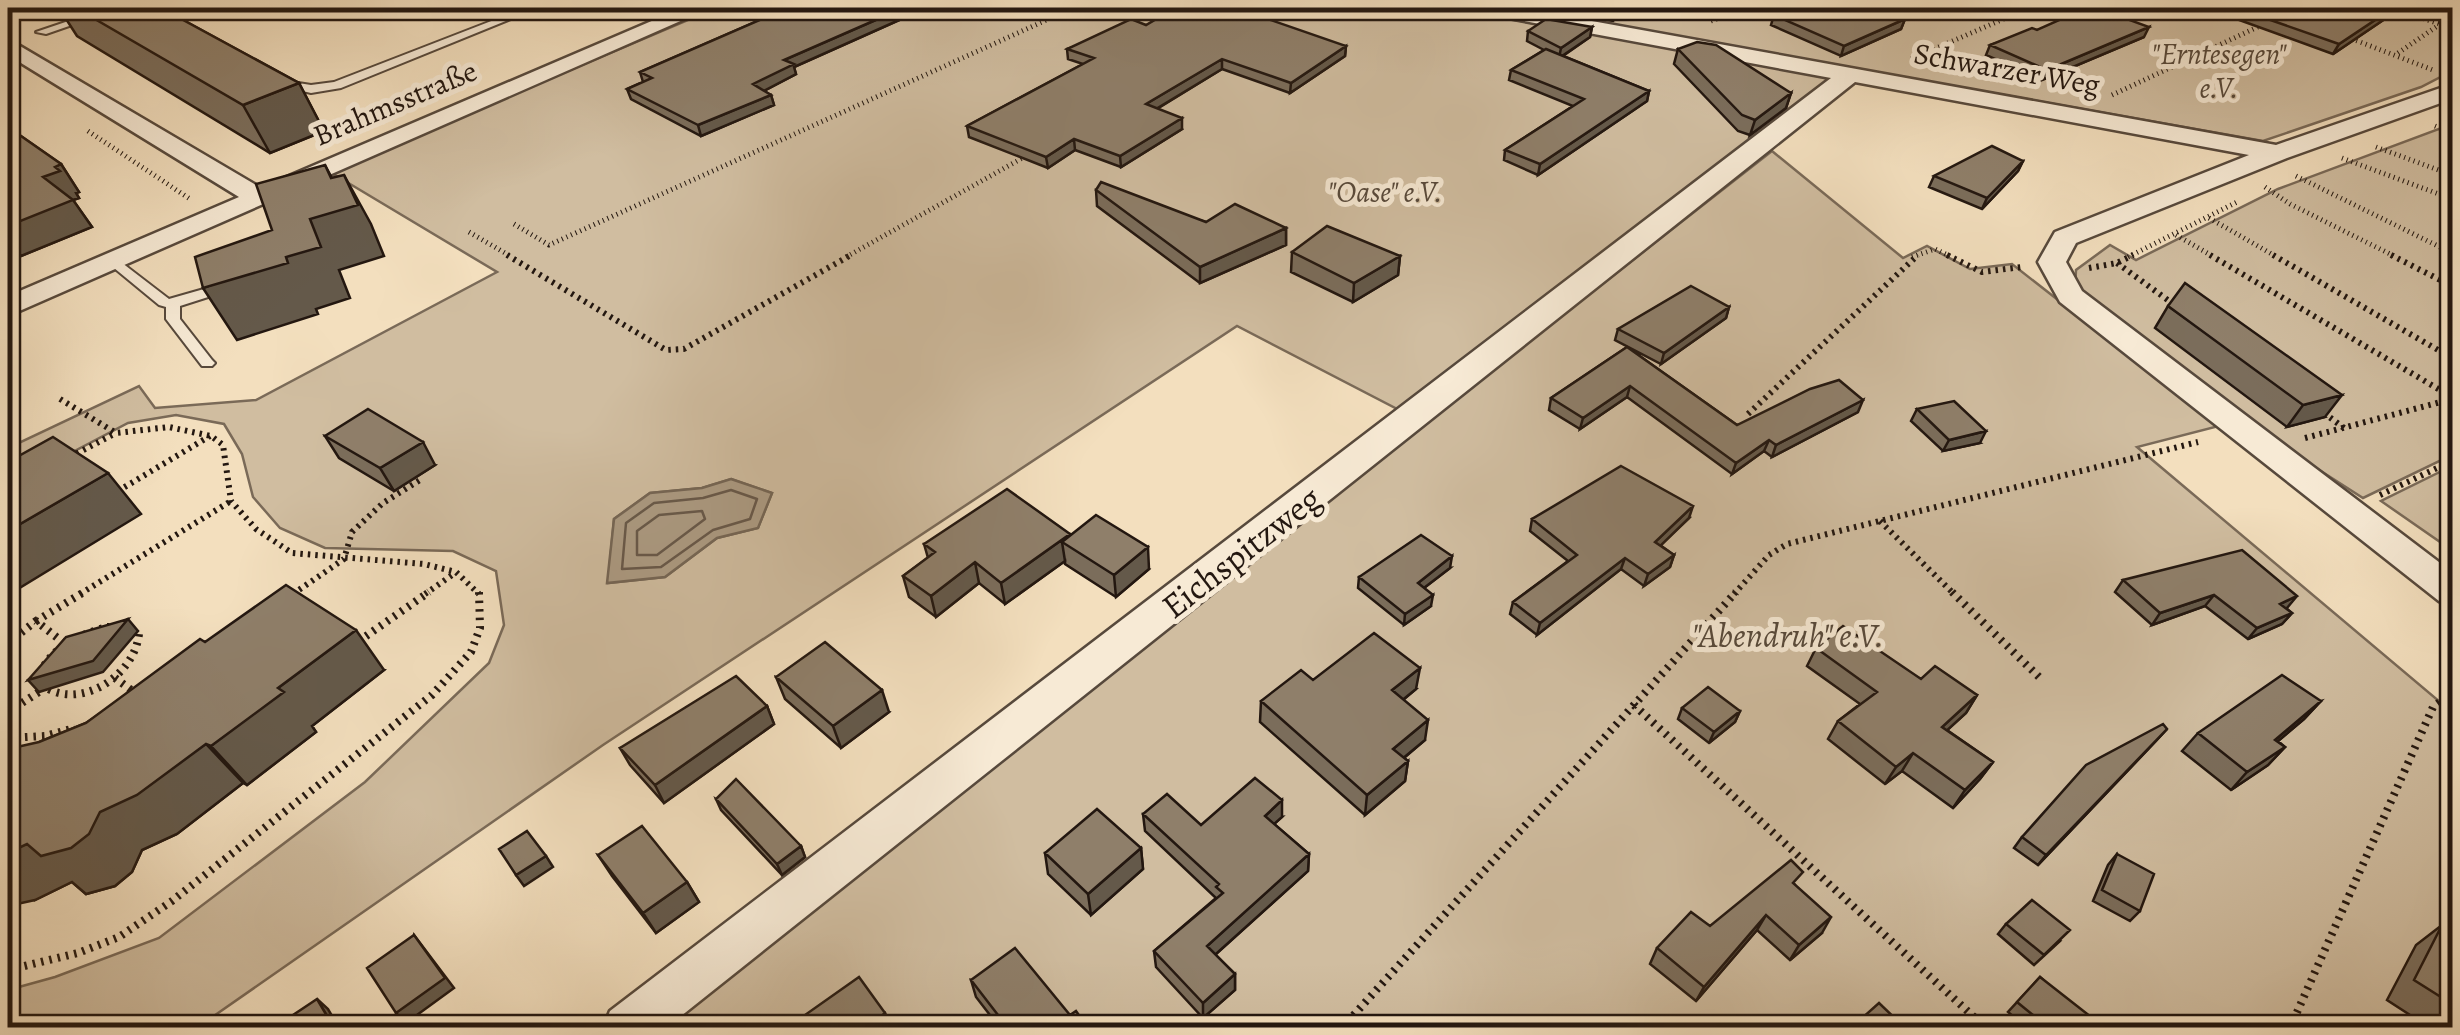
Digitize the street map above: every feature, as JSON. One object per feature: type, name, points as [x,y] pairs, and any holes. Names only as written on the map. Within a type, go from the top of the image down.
[{"type":"street","name":"Brahmsstraße","points":[[8,306],[699,8]]},
{"type":"street","name":"Schwarzer Weg","points":[[1487,8],[2088,116],[2287,165]]},
{"type":"street","points":[[8,46],[257,197]]},
{"type":"street","name":"Eichspitzweg","points":[[627,1028],[1866,76]]},
{"type":"street","points":[[2449,94],[2287,165],[2066,238],[2065,266],[2070,296],[2452,591]]},
{"type":"lane","points":[[42,32],[116,8]]},
{"type":"lane","points":[[504,19],[512,8]]},
{"type":"lane","points":[[263,75],[280,84],[337,86],[533,8]]},
{"type":"lane","points":[[113,260],[164,302],[172,304],[248,280]]},
{"type":"lane","points":[[172,304],[174,319],[207,363]]},
{"type":"path","points":[[514,224],[549,245],[1073,8]]},
{"type":"path","points":[[1254,27],[1288,8]]},
{"type":"path","points":[[1866,76],[2029,8]]},
{"type":"path","points":[[2390,8],[2441,24]]},
{"type":"path","points":[[2397,54],[2452,16]]},
{"type":"path","points":[[2088,116],[2088,106],[2278,18]]},
{"type":"path","points":[[2332,32],[2397,54],[2449,94],[2435,126]]},
{"type":"path","points":[[2420,131],[2435,126],[2452,133]]},
{"type":"path","points":[[86,130],[198,204]]},
{"type":"path","points":[[2390,142],[2374,147],[2452,175]]},
{"type":"path","points":[[2326,164],[2358,152]]},
{"type":"path","points":[[469,232],[666,350],[684,348],[1029,154]]},
{"type":"path","points":[[2342,158],[2452,199]]},
{"type":"path","points":[[2287,165],[2311,170]]},
{"type":"path","points":[[1748,414],[1912,256],[1935,249],[1982,272],[2116,262],[2266,187],[2287,165]]},
{"type":"path","points":[[2287,165],[2452,253]]},
{"type":"path","points":[[2266,187],[2290,204],[2452,286]]},
{"type":"path","points":[[2208,218],[2452,358]]},
{"type":"path","points":[[2175,234],[2452,398]]},
{"type":"path","points":[[2116,262],[2177,307]]},
{"type":"path","points":[[2294,441],[2452,398]]},
{"type":"path","points":[[60,399],[116,433]]},
{"type":"path","points":[[2314,406],[2344,428]]},
{"type":"path","points":[[8,970],[119,937],[187,888],[432,695],[470,652],[480,628],[479,591],[456,572],[424,564],[292,553],[256,530],[231,500],[223,445],[211,436],[169,427],[116,433],[54,466]]},
{"type":"path","points":[[111,495],[211,436]]},
{"type":"path","points":[[1342,1028],[1770,555],[1786,544],[2198,442]]},
{"type":"path","points":[[2365,502],[2452,461]]},
{"type":"path","points":[[282,602],[344,559],[352,532],[383,504],[420,480]]},
{"type":"path","points":[[8,642],[231,500]]},
{"type":"path","points":[[1880,521],[2039,677]]},
{"type":"path","points":[[348,648],[456,572]]},
{"type":"path","points":[[36,622],[64,643]]},
{"type":"path","points":[[107,626],[126,627],[139,634],[141,647],[133,662],[115,678],[73,695],[54,695],[42,690],[37,681],[40,669],[64,643],[107,626]]},
{"type":"path","points":[[115,678],[143,699],[128,706]]},
{"type":"path","points":[[8,712],[42,690]]},
{"type":"path","points":[[2290,1028],[2433,707],[2452,693]]},
{"type":"path","points":[[1634,705],[1986,1028]]},
{"type":"path","points":[[8,738],[45,736],[82,726]]},
{"type":"green space","name":"\"Oase\" e.V.","points":[[716,8],[1446,8],[1839,77],[1405,413],[1237,326],[603,745],[198,1027],[8,1027],[8,990],[55,977],[159,938],[365,782],[489,663],[504,625],[496,571],[453,551],[325,548],[280,528],[253,497],[242,454],[224,424],[176,415],[128,423],[8,486],[8,448],[139,386],[155,408],[256,400],[497,272],[330,172]],"holes":[[[731,479],[772,493],[758,528],[717,538],[665,577],[608,583],[614,519],[650,493],[702,488]]]},
{"type":"green space","name":"\"Erntesegen\" e.V.","points":[[1513,8],[2452,8],[2452,71],[2421,87],[2263,141]]},
{"type":"green space","points":[[2452,124],[2452,455],[2363,498],[2269,438],[2075,290],[2076,270],[2110,245],[2136,260],[2278,189]]},
{"type":"green space","name":"\"Abendruh\" e.V.","points":[[1772,151],[1903,258],[1927,246],[1970,269],[2012,264],[2219,426],[2137,447],[2447,708],[2452,707],[2452,1027],[652,1028]]},
{"type":"green space","points":[[2452,466],[2452,540],[2443,544],[2381,501]]},
{"type":"water","points":[[731,479],[772,493],[758,528],[717,538],[665,577],[607,583],[614,519],[650,493],[702,488]]},
{"type":"building","points":[[76,8],[161,8],[299,83],[243,105]]},
{"type":"building","points":[[787,8],[903,8],[784,60],[794,64],[753,84],[771,95],[698,125],[627,89],[652,78],[640,72]]},
{"type":"building","points":[[1175,8],[1236,8],[1346,46],[1291,83],[1222,59],[1146,104],[1182,118],[1120,156],[1074,139],[1046,157],[967,126],[1094,58],[1067,49],[1131,19],[1146,25]]},
{"type":"building","points":[[1793,8],[1877,8],[1905,19],[1844,46],[1774,15]]},
{"type":"building","points":[[2086,8],[2097,8],[2149,27],[2047,70],[1990,45],[2032,28],[2037,30]]},
{"type":"building","points":[[2236,8],[2393,8],[2339,44]]},
{"type":"building","points":[[1546,19],[1592,27],[1561,48],[1528,31]]},
{"type":"building","points":[[1697,42],[1716,45],[1791,93],[1755,120],[1742,115],[1678,49]]},
{"type":"building","points":[[1546,49],[1649,91],[1540,164],[1505,150],[1584,99],[1511,70]]},
{"type":"building","points":[[8,127],[61,164],[55,167],[60,171],[43,177],[73,200],[8,226]]},
{"type":"building","points":[[1992,146],[2023,161],[1987,198],[1934,176]]},
{"type":"building","points":[[325,165],[331,178],[344,175],[358,205],[310,219],[321,247],[286,257],[288,263],[203,288],[195,257],[272,230],[256,184]]},
{"type":"building","points":[[1101,182],[1206,222],[1235,204],[1286,228],[1200,267],[1096,190]]},
{"type":"building","points":[[1327,226],[1400,256],[1354,283],[1292,252]]},
{"type":"building","points":[[2185,283],[2342,395],[2303,405],[2168,306]]},
{"type":"building","points":[[1691,286],[1729,307],[1664,353],[1618,329]]},
{"type":"building","points":[[1627,347],[1737,425],[1810,389],[1839,380],[1863,400],[1776,445],[1769,440],[1736,463],[1630,386],[1583,418],[1551,398]]},
{"type":"building","points":[[1954,401],[1986,431],[1949,440],[1917,409]]},
{"type":"building","points":[[368,409],[423,442],[380,468],[325,436]]},
{"type":"building","points":[[53,437],[108,473],[8,531],[8,462]]},
{"type":"building","points":[[1621,466],[1693,506],[1655,542],[1674,555],[1648,574],[1625,558],[1540,623],[1513,602],[1577,555],[1532,519]]},
{"type":"building","points":[[1007,489],[1070,534],[1001,583],[975,562],[931,596],[903,576],[935,552],[924,544]]},
{"type":"building","points":[[1096,515],[1148,547],[1114,575],[1062,542]]},
{"type":"building","points":[[1421,535],[1452,556],[1418,583],[1433,595],[1405,614],[1359,577]]},
{"type":"building","points":[[2242,550],[2297,596],[2280,604],[2292,613],[2257,628],[2214,595],[2160,613],[2123,580]]},
{"type":"building","points":[[286,585],[356,630],[278,688],[284,692],[211,746],[206,744],[137,795],[100,812],[89,834],[71,848],[41,856],[27,844],[8,853],[8,749],[39,742],[86,723],[200,639],[205,642]]},
{"type":"building","points":[[128,619],[93,661],[28,680],[66,637]]},
{"type":"building","points":[[1843,626],[1921,679],[1935,666],[1977,695],[1942,727],[1993,762],[1965,790],[1913,753],[1896,767],[1838,721],[1877,692],[1816,648]]},
{"type":"building","points":[[1374,633],[1420,668],[1392,690],[1428,720],[1393,749],[1408,761],[1367,795],[1261,701],[1301,670],[1313,680]]},
{"type":"building","points":[[825,642],[882,690],[833,726],[776,677]]},
{"type":"building","points":[[2282,675],[2321,701],[2275,740],[2285,747],[2247,772],[2198,733]]},
{"type":"building","points":[[736,676],[767,706],[655,785],[620,748]]},
{"type":"building","points":[[1708,687],[1740,711],[1714,732],[1682,708]]},
{"type":"building","points":[[2163,724],[2167,729],[2046,855],[2022,837],[2086,765]]},
{"type":"building","points":[[1255,778],[1282,800],[1265,816],[1309,854],[1207,946],[1235,974],[1203,1003],[1154,951],[1223,893],[1216,887],[1219,884],[1143,814],[1167,794],[1201,825]]},
{"type":"building","points":[[736,779],[801,846],[777,864],[716,799]]},
{"type":"building","points":[[1097,809],[1141,848],[1088,894],[1045,853]]},
{"type":"building","points":[[642,826],[687,882],[643,913],[598,855]]},
{"type":"building","points":[[527,831],[546,856],[516,875],[499,849]]},
{"type":"building","points":[[2117,854],[2154,874],[2140,911],[2102,890]]},
{"type":"building","points":[[1791,860],[1803,872],[1793,883],[1831,917],[1799,945],[1766,915],[1704,987],[1657,948],[1691,912],[1710,926]]},
{"type":"building","points":[[2032,900],[2070,930],[2044,955],[2006,924]]},
{"type":"building","points":[[2442,925],[2452,931],[2452,1004],[2414,980]]},
{"type":"building","points":[[414,935],[445,978],[396,1013],[367,968]]},
{"type":"building","points":[[1015,948],[1070,1015],[1076,1011],[1088,1028],[1037,1028],[1033,1021],[1024,1028],[1008,1028],[971,980]]},
{"type":"building","points":[[859,977],[885,1013],[866,1028],[813,1028],[805,1015]]},
{"type":"building","points":[[2040,977],[2100,1024],[2097,1028],[2049,1028],[2017,1002]]},
{"type":"building","points":[[317,999],[334,1028],[279,1028],[278,1025]]},
{"type":"building","points":[[1879,1003],[1905,1028],[1851,1028]]}]
